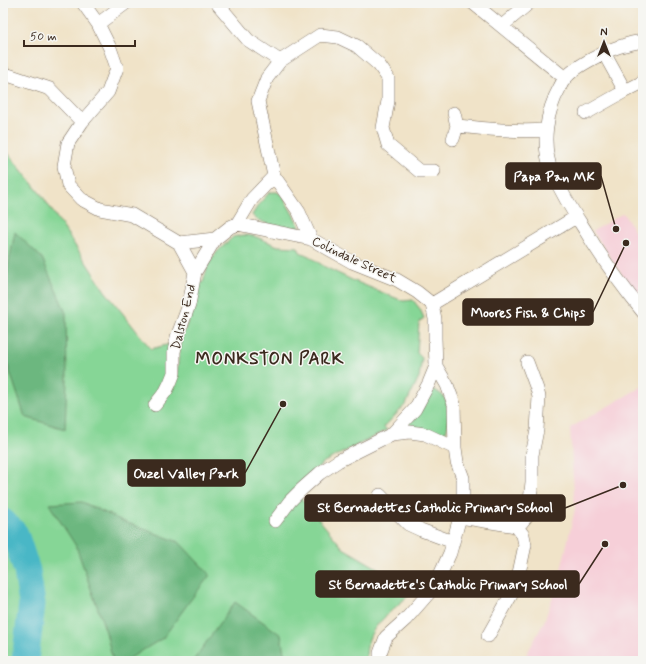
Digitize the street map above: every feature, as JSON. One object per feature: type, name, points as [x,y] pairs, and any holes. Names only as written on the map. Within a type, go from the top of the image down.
[{"type":"street","points":[[83,3],[98,24],[110,48],[117,68],[108,92],[82,122],[68,143],[64,166],[68,185],[81,199],[100,209],[132,215],[179,243],[215,239],[230,227],[237,224],[252,199],[274,176]]},
{"type":"street","points":[[98,24],[126,3]]},
{"type":"street","points":[[217,3],[248,40],[280,61]]},
{"type":"street","points":[[473,3],[565,78]]},
{"type":"street","points":[[502,26],[529,3]]},
{"type":"street","points":[[310,239],[299,212],[274,176],[258,101],[267,78],[280,61],[320,35],[338,37],[357,46],[379,65],[388,78],[388,101],[383,128],[388,145],[419,171],[434,171]]},
{"type":"street","points":[[643,41],[624,45],[604,53],[583,64],[565,78],[554,98],[546,130],[546,149],[552,171],[576,217],[602,258],[643,312]]},
{"type":"street","points":[[604,53],[625,91]]},
{"type":"street","points":[[3,72],[5,74],[50,89],[82,122]]},
{"type":"street","points":[[586,113],[643,82]]},
{"type":"street","points":[[453,139],[457,126],[454,113]]},
{"type":"street","points":[[457,126],[516,131],[546,130]]},
{"type":"street","points":[[275,521],[290,501],[320,473],[338,461],[392,434],[416,409],[436,366],[435,319],[432,304],[576,217]]},
{"type":"street","name":"Colindale Street","points":[[237,224],[310,239],[352,262],[397,280],[432,304]]},
{"type":"street","name":"Dalston End","points":[[154,405],[166,391],[174,373],[174,352],[177,337],[189,305],[195,272],[215,239]]},
{"type":"street","name":"Dalston End","points":[[179,243],[195,272]]},
{"type":"street","points":[[460,517],[516,526],[526,517],[530,501],[532,455],[537,430],[539,408],[537,389],[527,362]]},
{"type":"street","points":[[380,661],[380,653],[386,637],[406,619],[428,594],[440,575],[450,553],[460,517],[463,498],[463,478],[457,462],[455,448],[454,404],[447,385],[436,366]]},
{"type":"street","points":[[392,434],[410,432],[425,434],[455,448]]},
{"type":"street","points":[[380,496],[408,524],[452,542]]},
{"type":"street","points":[[488,636],[511,596],[519,573],[525,545],[522,535],[516,526]]},
{"type":"shaded area","points":[[623,213],[642,243],[643,242],[643,304],[593,231]]},
{"type":"shaded area","points":[[643,386],[643,661],[523,661],[544,622],[559,579],[575,509],[570,428]]},
{"type":"green space","points":[[3,147],[43,197],[105,291],[151,349],[170,344],[168,381],[152,403],[156,407],[176,383],[180,343],[192,310],[198,282],[203,283],[208,265],[217,252],[233,237],[243,235],[254,236],[278,246],[298,247],[300,252],[309,256],[325,267],[403,301],[413,300],[420,309],[424,318],[419,322],[417,353],[422,358],[419,377],[406,404],[384,427],[387,430],[324,462],[306,478],[295,491],[343,548],[415,590],[386,615],[376,626],[369,638],[366,661],[3,661]]},
{"type":"green space","points":[[270,192],[277,192],[282,195],[300,227],[277,227],[260,221],[252,215],[259,204]]},
{"type":"green space","points":[[15,232],[42,258],[66,313],[67,381],[65,429],[25,417],[5,357],[4,287]]},
{"type":"green space","points":[[435,390],[443,396],[447,404],[449,416],[446,432],[443,435],[408,427],[407,425],[426,403],[430,393]]},
{"type":"green space","points":[[82,502],[125,522],[179,542],[210,575],[163,638],[125,661],[113,661],[106,632],[76,546],[49,504]]},
{"type":"green space","points":[[235,602],[281,635],[285,659],[284,661],[193,661]]},
{"type":"waterway","points":[[3,522],[15,534],[27,571],[32,604],[25,661]]},
{"type":"place","name":"Papa Pan MK","points":[[616,229]]},
{"type":"place","name":"Moores Fish & Chips","points":[[626,243]]},
{"type":"place","name":"Ouzel Valley Park","points":[[283,404]]},
{"type":"place","name":"St Bernadettes Catholic Primary School","points":[[623,485]]},
{"type":"place","name":"St Bernadette's Catholic Primary School","points":[[605,544]]},
{"type":"district","name":"MONKSTON PARK","points":[[270,359]]}]
